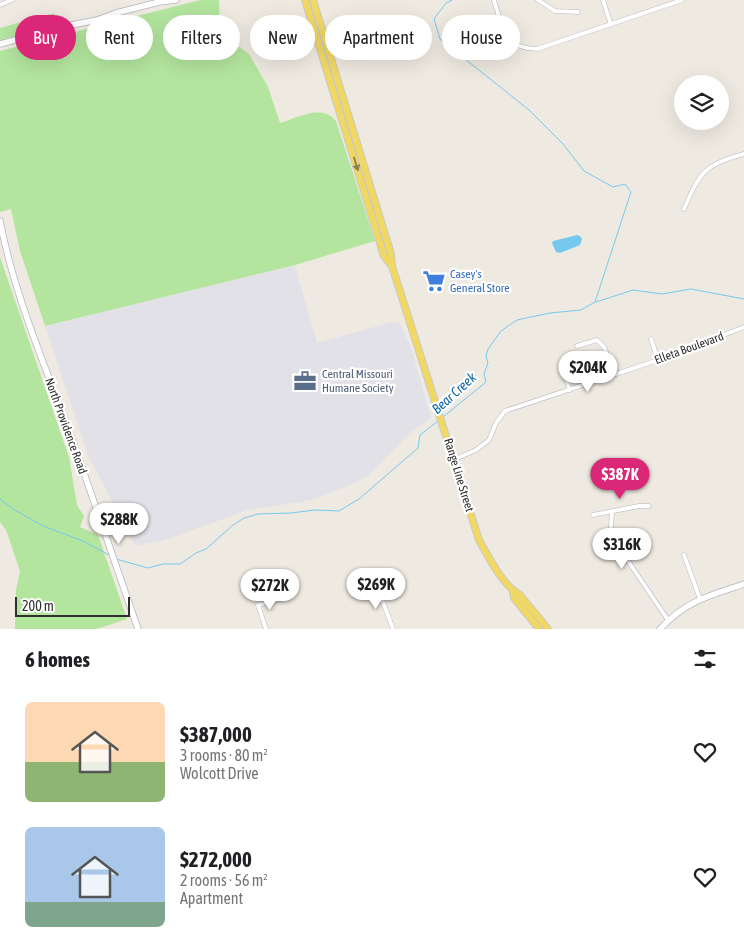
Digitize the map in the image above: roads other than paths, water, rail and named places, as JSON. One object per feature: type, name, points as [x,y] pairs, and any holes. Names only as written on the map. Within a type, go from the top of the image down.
[{"type":"main road","name":"Range Line Street","points":[[305,0],[384,256],[392,266]]},
{"type":"main road","name":"Range Line Street","points":[[313,0],[391,254],[392,266],[479,540],[490,560],[513,591],[519,594],[548,629]]},
{"type":"main road","points":[[319,44],[326,53],[337,87],[342,96]]},
{"type":"main road","points":[[336,101],[345,112],[354,145],[359,151]]},
{"type":"main road","name":"Range Line Street","points":[[513,591],[514,598],[539,629]]},
{"type":"street","points":[[0,5],[12,0]]},
{"type":"street","points":[[0,44],[96,16],[103,16],[160,1],[176,0]]},
{"type":"street","points":[[495,0],[505,34],[515,44],[523,48],[537,49],[682,0]]},
{"type":"street","points":[[538,0],[554,11],[578,12]]},
{"type":"street","points":[[602,0],[611,25]]},
{"type":"street","points":[[0,40],[10,40]]},
{"type":"street","points":[[684,209],[695,184],[706,170],[721,160],[744,154]]},
{"type":"street","name":"North Providence Road","points":[[0,221],[14,279],[138,629]]},
{"type":"street","name":"Elleta Boulevard","points":[[453,460],[476,450],[489,440],[496,423],[505,411],[658,360],[744,327]]},
{"type":"street","points":[[651,339],[658,360]]},
{"type":"street","points":[[578,346],[597,340],[604,347],[615,374]]},
{"type":"street","points":[[562,367],[570,390]]},
{"type":"street","points":[[592,515],[649,506]]},
{"type":"street","points":[[612,512],[610,544],[616,553],[628,561],[668,620]]},
{"type":"street","points":[[684,555],[700,599]]},
{"type":"street","points":[[660,629],[684,607],[700,599],[744,584]]},
{"type":"street","points":[[377,586],[393,629]]},
{"type":"street","points":[[266,629],[258,606],[284,598]]},
{"type":"water","points":[[577,235],[582,239],[580,245],[560,253],[556,252],[553,241]]},
{"type":"waterway","name":"Bear Creek","points":[[443,417],[486,382],[484,374],[488,363],[486,356],[488,349],[501,331],[517,320],[550,313],[581,310],[595,302],[631,192],[625,184],[613,187],[584,171],[563,144],[529,110],[440,39],[434,19],[446,3],[452,0]]},
{"type":"waterway","points":[[596,302],[633,290],[662,294],[691,289],[744,299]]},
{"type":"waterway","name":"Bear Creek","points":[[116,559],[148,568],[163,564],[180,564],[196,553],[206,549],[233,525],[244,518],[258,514],[315,510],[339,511],[359,499],[418,448],[420,435],[438,421]]},
{"type":"waterway","name":"Bear Creek","points":[[0,499],[13,509],[43,526],[83,541],[111,556]]},
{"type":"place","name":"Casey's General Store","points":[[434,281]]},
{"type":"place","name":"Central Missouri Humane Society","points":[[305,381]]}]
